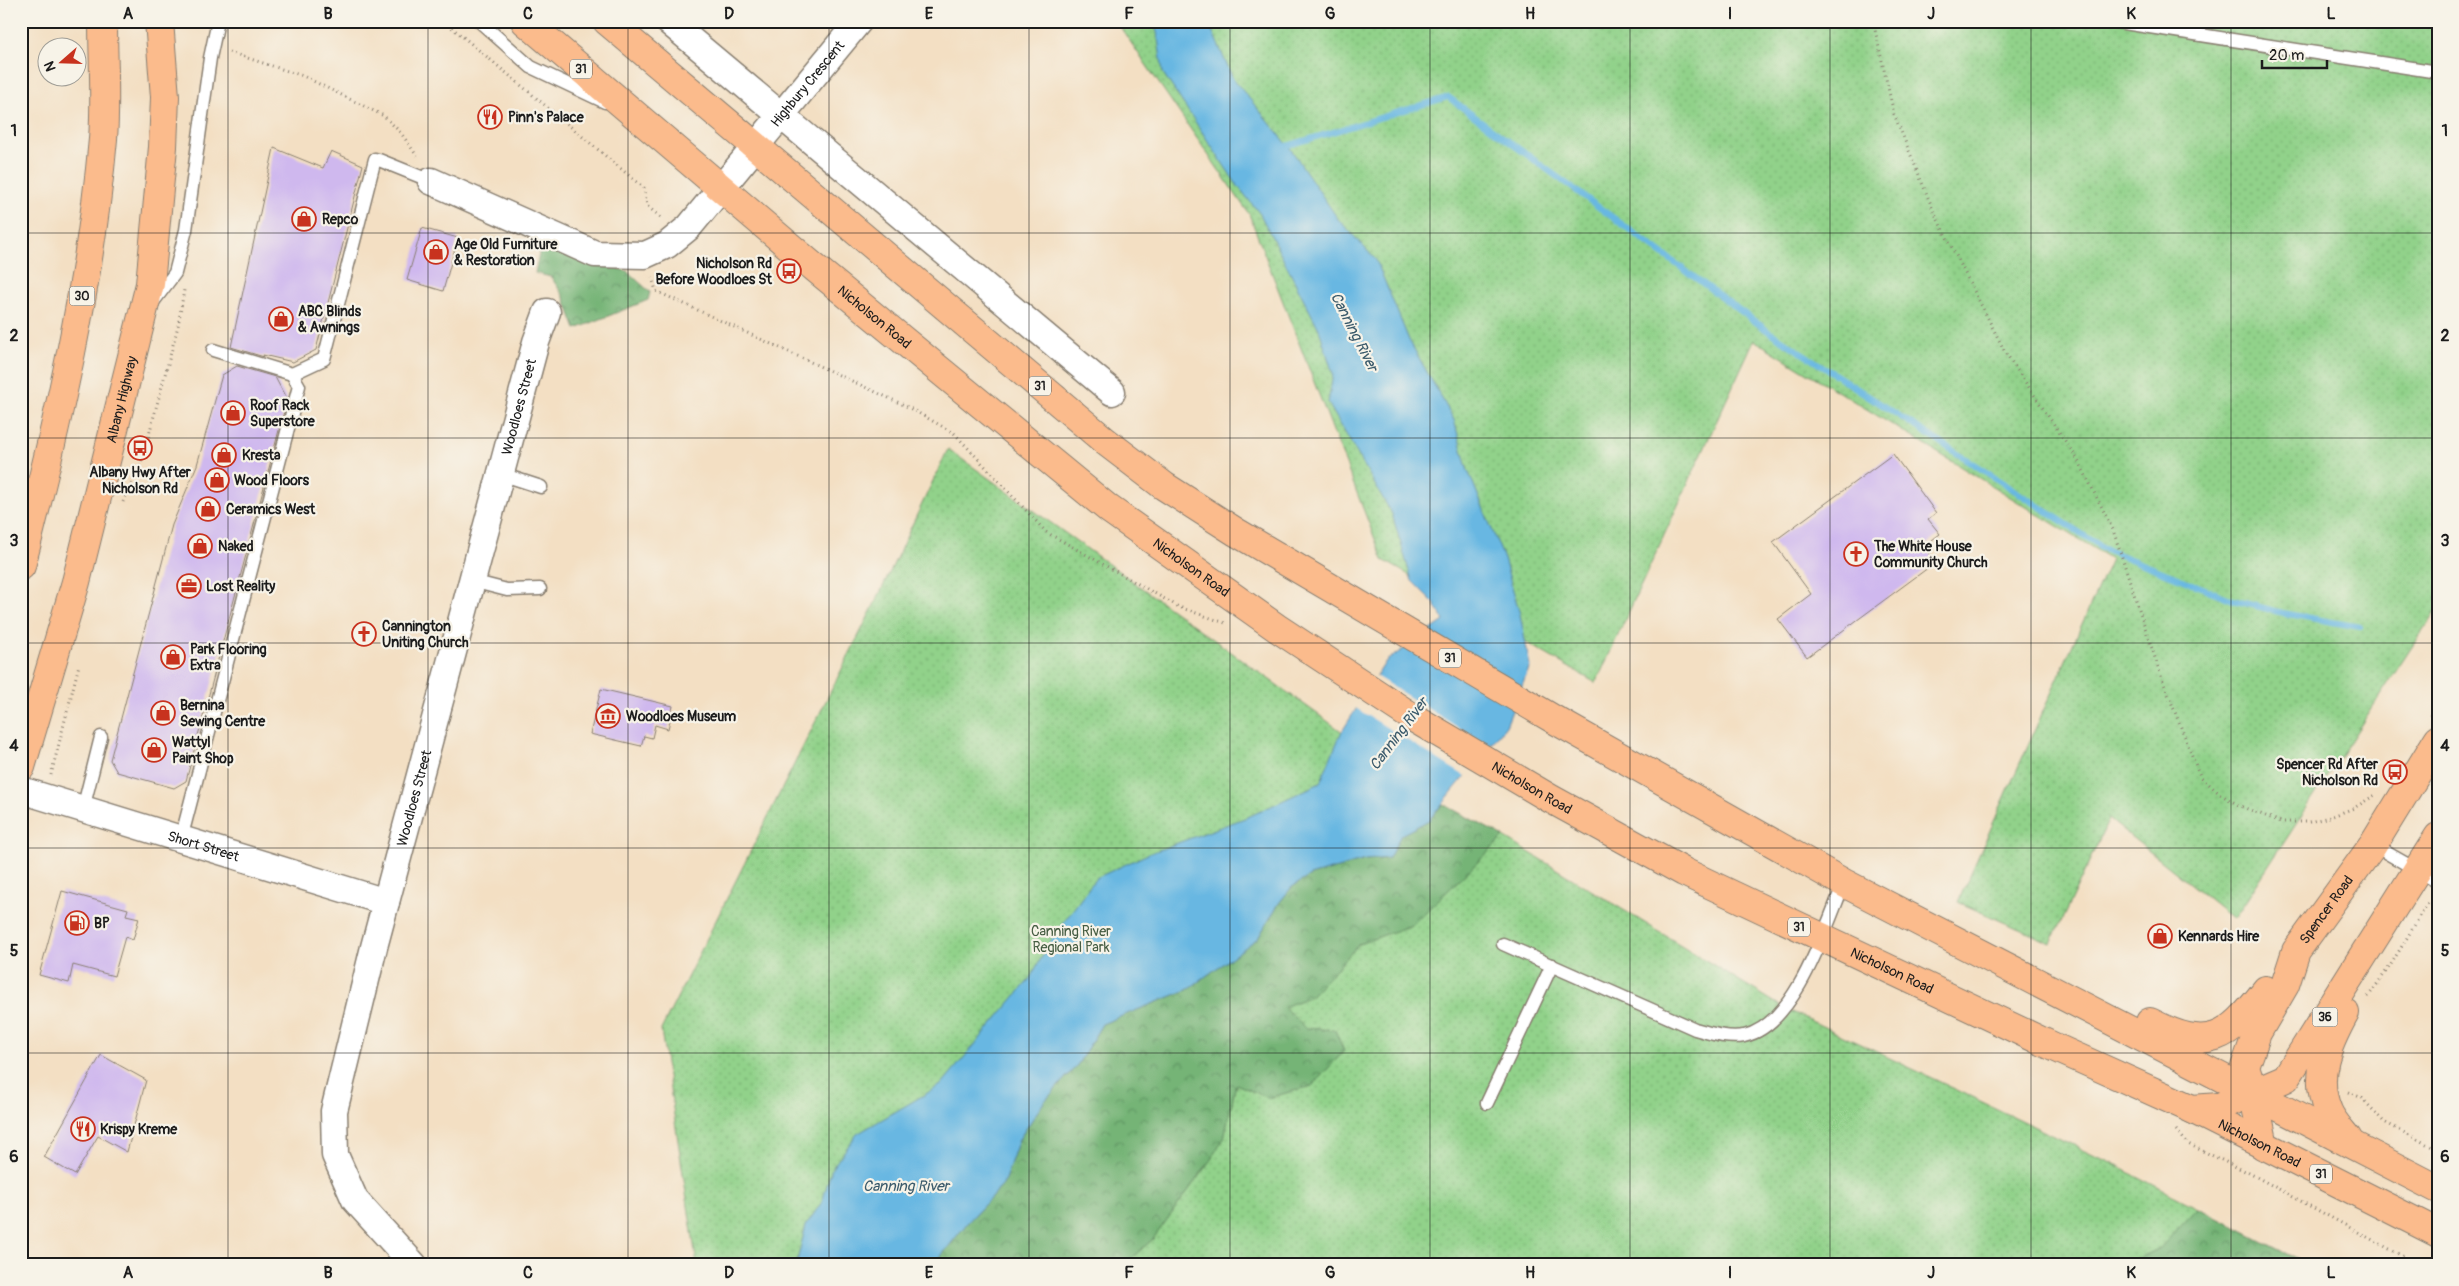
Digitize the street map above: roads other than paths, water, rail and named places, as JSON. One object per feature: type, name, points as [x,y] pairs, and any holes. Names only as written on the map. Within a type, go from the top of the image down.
[{"type":"main road","name":"30","points":[[21,566],[55,434],[84,284],[103,137],[103,21]]},
{"type":"main road","name":"Albany Highway","points":[[21,767],[76,582],[150,284],[163,148],[165,97],[159,21]]},
{"type":"main road","points":[[162,49],[163,21]]},
{"type":"main road","name":"Nicholson Road","points":[[525,21],[636,117],[1109,509],[1277,628],[1412,717],[1551,799],[1684,872],[1821,938],[2192,1109],[2438,1233]]},
{"type":"main road","name":"31","points":[[607,21],[1106,441],[1164,486],[1236,532],[1555,720],[1844,883],[2253,1092],[2438,1189]]},
{"type":"main road","name":"Spencer Road","points":[[2264,1146],[2253,1092],[2245,1067],[2257,1033],[2285,985],[2296,951],[2373,845],[2433,730]]},
{"type":"main road","name":"36","points":[[2352,1145],[2328,1112],[2320,1079],[2324,1060],[2332,1037],[2381,949],[2429,882],[2438,836]]},
{"type":"main road","name":"36","points":[[2192,1109],[2219,1107],[2286,1078],[2429,882]]},
{"type":"main road","points":[[2075,1002],[2117,1006],[2159,1027],[2190,1039],[2218,1036],[2232,1029],[2245,1017],[2296,951]]},
{"type":"street","points":[[668,21],[1112,392]]},
{"type":"street","name":"Highbury Crescent","points":[[756,146],[859,21]]},
{"type":"street","points":[[431,181],[595,254],[645,255],[667,245],[689,227],[756,146]]},
{"type":"street","name":"Woodloes Street","points":[[414,1265],[355,1200],[334,1155],[334,1111],[386,902],[536,342],[547,312]]},
{"type":"street","name":"Short Street","points":[[21,790],[386,902]]},
{"type":"lane","points":[[141,318],[175,273],[186,230],[210,58],[218,21]]},
{"type":"lane","points":[[479,21],[531,67],[636,117]]},
{"type":"lane","points":[[2111,21],[2438,72]]},
{"type":"lane","points":[[214,350],[292,374],[324,359],[377,160],[431,181]]},
{"type":"lane","points":[[181,839],[299,386],[292,374]]},
{"type":"lane","points":[[501,474],[541,487]]},
{"type":"lane","points":[[472,581],[507,590],[540,589]]},
{"type":"lane","points":[[82,809],[101,737]]},
{"type":"lane","points":[[2373,845],[2429,882]]},
{"type":"lane","points":[[1503,944],[1695,1029],[1719,1036],[1744,1036],[1765,1026],[1784,1008],[1805,973],[1844,883]]},
{"type":"lane","points":[[1487,1103],[1552,966]]},
{"type":"water","name":"Canning River","points":[[1153,21],[1208,21],[1233,79],[1288,145],[1338,219],[1376,260],[1409,340],[1454,420],[1467,468],[1504,559],[1520,614],[1530,666],[1506,726],[1429,820],[1401,835],[1389,858],[1365,860],[1310,876],[1292,887],[1279,903],[1258,938],[1187,990],[1102,1024],[1078,1064],[1044,1102],[1019,1139],[1003,1185],[968,1222],[934,1265],[796,1265],[806,1225],[822,1202],[832,1168],[857,1134],[941,1085],[1029,980],[1053,937],[1096,878],[1148,854],[1250,816],[1320,783],[1341,733],[1386,661],[1444,621],[1434,603],[1412,581],[1392,514],[1328,403],[1333,374],[1319,329],[1260,214],[1237,185],[1163,73],[1157,32]]},
{"type":"waterway","points":[[1280,148],[1448,97],[1768,331],[2105,549],[2233,600],[2283,613],[2360,627]]},
{"type":"place","name":"Pinn's Palace","points":[[490,117]]},
{"type":"place","name":"Repco","points":[[304,219]]},
{"type":"place","name":"Age Old Furniture & Restoration","points":[[436,252]]},
{"type":"place","name":"Nicholson Rd Before Woodloes St","points":[[789,271]]},
{"type":"place","name":"ABC Blinds & Awnings","points":[[281,319]]},
{"type":"place","name":"Roof Rack Superstore","points":[[233,413]]},
{"type":"place","name":"Albany Hwy After Nicholson Rd","points":[[140,448]]},
{"type":"place","name":"Kresta","points":[[224,455]]},
{"type":"place","name":"Wood Floors","points":[[217,480]]},
{"type":"place","name":"Ceramics West","points":[[208,509]]},
{"type":"place","name":"Naked","points":[[200,546]]},
{"type":"place","name":"The White House Community Church","points":[[1856,554]]},
{"type":"place","name":"Lost Reality","points":[[189,586]]},
{"type":"place","name":"Cannington Uniting Church","points":[[364,634]]},
{"type":"place","name":"Park Flooring Extra","points":[[173,657]]},
{"type":"place","name":"Bernina Sewing Centre","points":[[163,713]]},
{"type":"place","name":"Woodloes Museum","points":[[608,716]]},
{"type":"place","name":"Wattyl Paint Shop","points":[[154,750]]},
{"type":"place","name":"Spencer Rd After Nicholson Rd","points":[[2395,772]]},
{"type":"place","name":"BP","points":[[77,923]]},
{"type":"place","name":"Kennards Hire","points":[[2160,936]]},
{"type":"place","name":"Krispy Kreme","points":[[83,1129]]},
{"type":"park label","name":"Canning River Regional Park","points":[[1071,940]]}]
